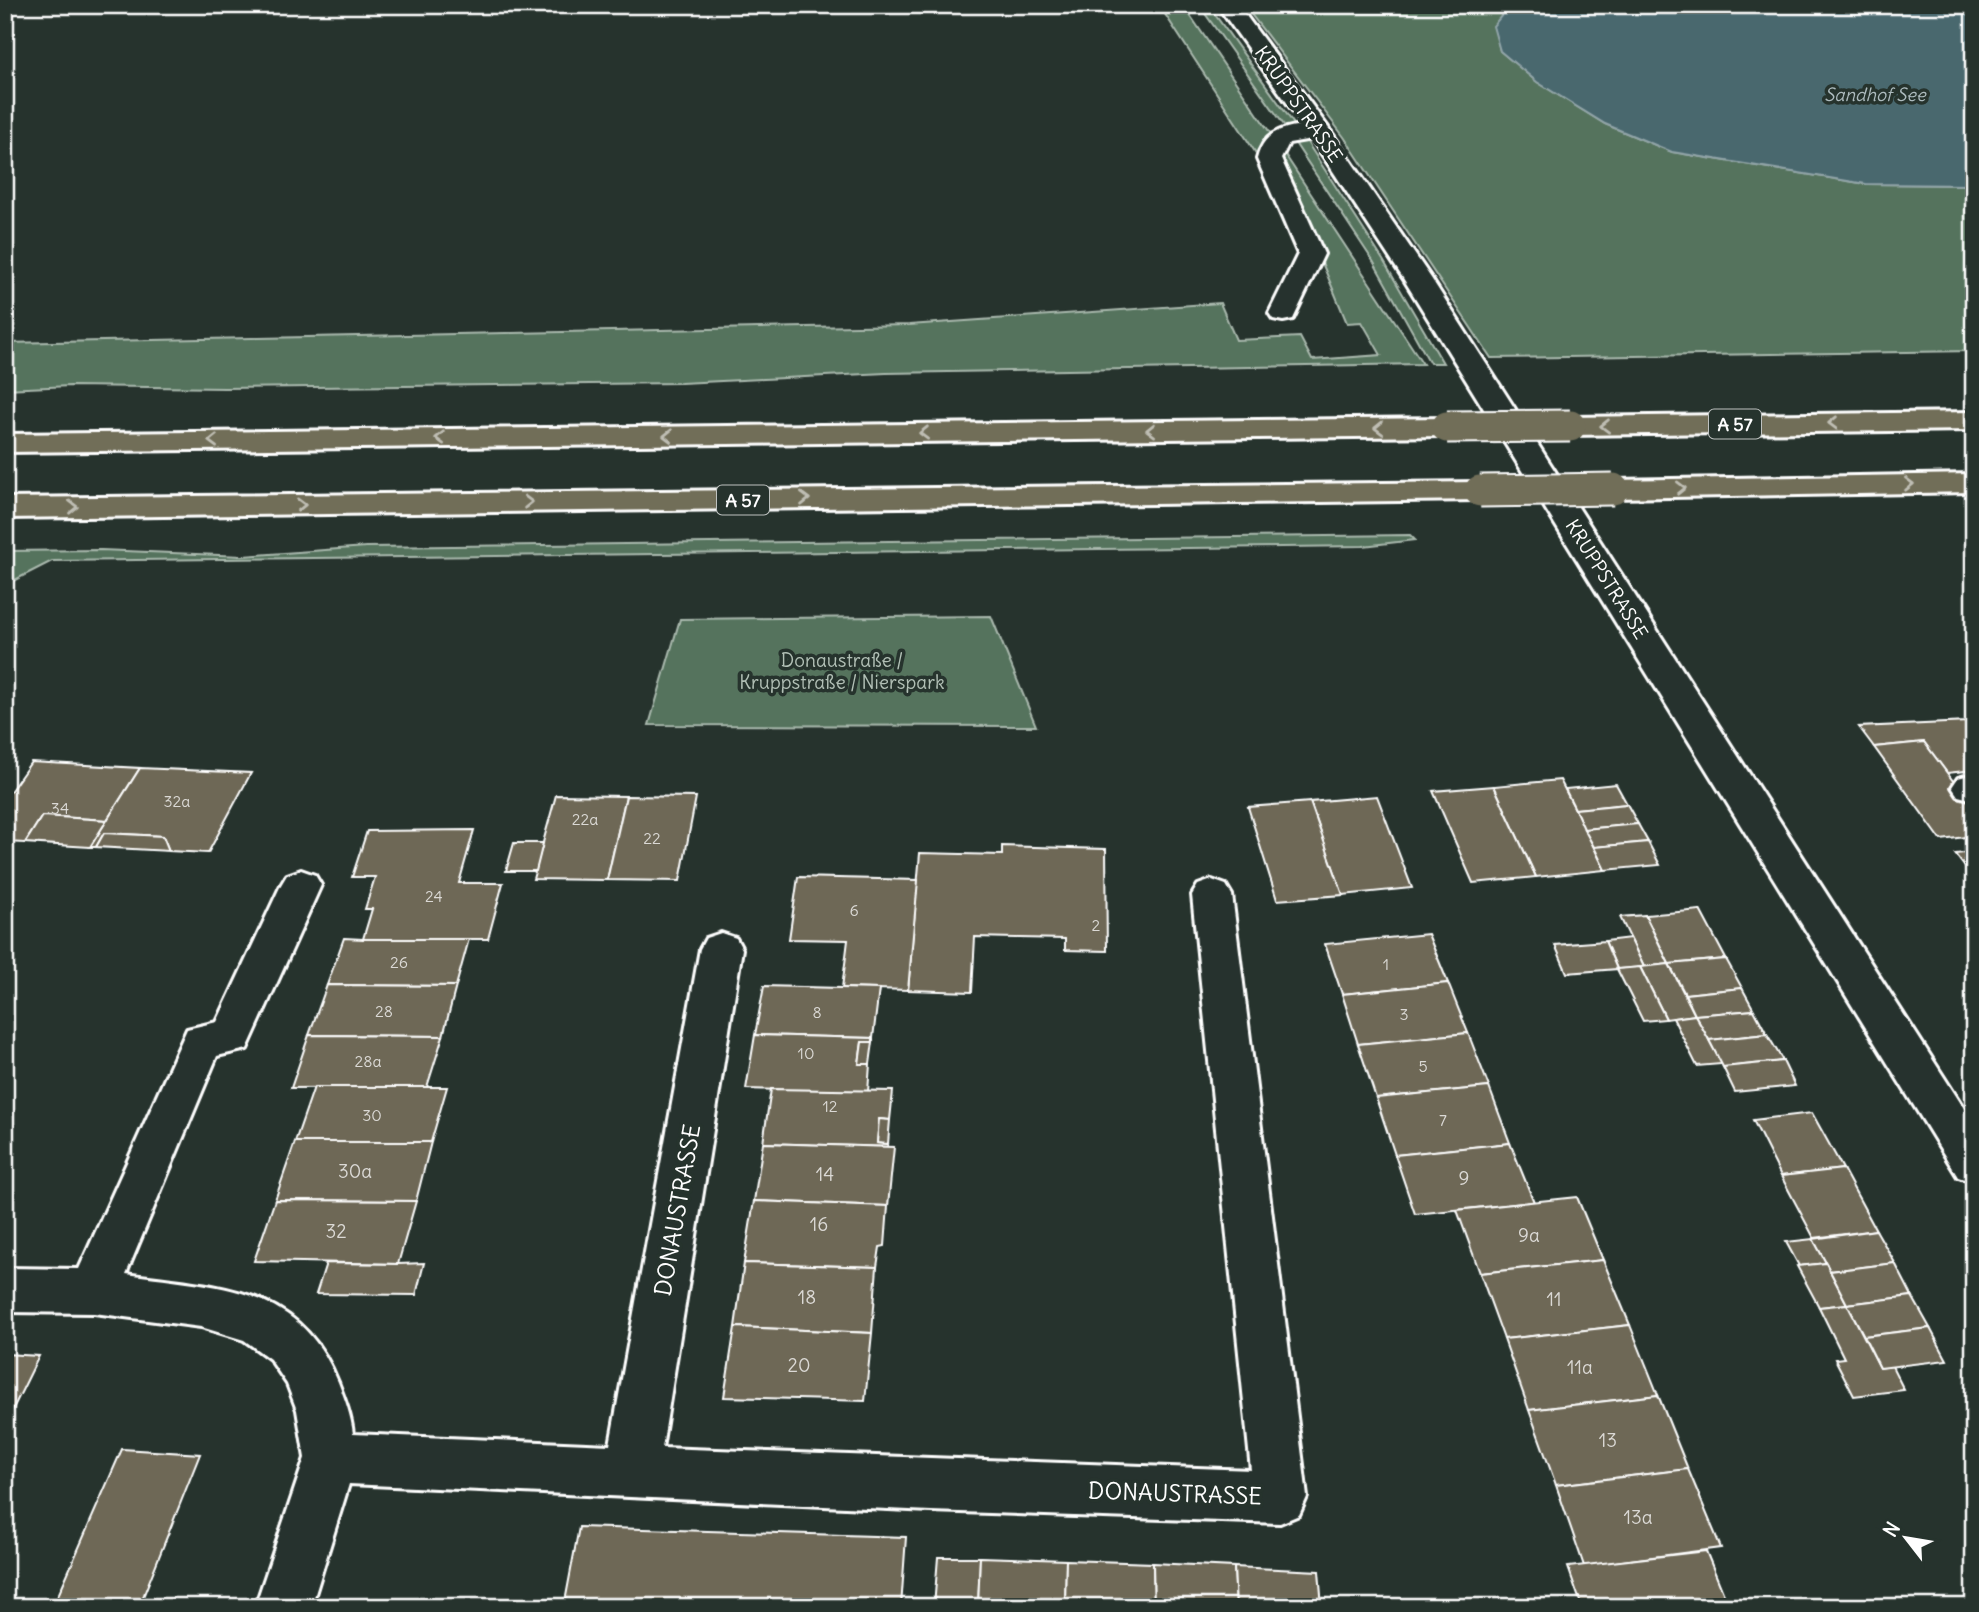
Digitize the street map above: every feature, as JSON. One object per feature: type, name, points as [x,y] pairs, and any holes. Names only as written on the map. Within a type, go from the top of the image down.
[{"type":"highway","name":"A 57","points":[[5,443],[1974,421]]},
{"type":"highway","name":"A 57","points":[[5,508],[1974,483]]},
{"type":"street","name":"KRUPPSTRASSE","points":[[1227,5],[1320,131],[1432,301],[1974,1163]]},
{"type":"street","points":[[1283,313],[1311,254],[1269,159],[1271,146],[1280,137],[1320,131]]},
{"type":"street","points":[[94,1291],[202,1041],[232,1037],[302,885]]},
{"type":"street","name":"DONAUSTRASSE","points":[[331,1458],[1280,1497],[1212,895]]},
{"type":"street","name":"DONAUSTRASSE","points":[[632,1472],[721,949]]},
{"type":"street","points":[[5,1290],[94,1291],[234,1310],[264,1323],[290,1344],[307,1368],[323,1409],[331,1458],[283,1607]]},
{"type":"green space","points":[[1159,5],[1183,5],[1273,137],[1263,164]]},
{"type":"green space","points":[[1199,5],[1208,5],[1296,127],[1286,128]]},
{"type":"green space","points":[[1244,5],[1510,5],[1494,26],[1500,51],[1537,82],[1605,124],[1672,152],[1866,184],[1974,185],[1974,351],[1491,358],[1344,137]]},
{"type":"green space","points":[[1305,139],[1383,260],[1443,363],[1430,363],[1373,261],[1293,140]]},
{"type":"green space","points":[[1280,147],[1423,364],[886,373],[681,383],[225,388],[71,386],[5,389],[5,343],[909,325],[1220,303],[1236,340],[1300,337],[1312,360],[1381,355],[1362,322],[1347,323],[1318,253],[1274,162]]},
{"type":"green space","points":[[1410,535],[1415,540],[1363,546],[52,561],[5,585],[5,551],[101,550],[243,556],[366,547]]},
{"type":"green space","name":"Donaustraße / Kruppstraße / Nierspark","points":[[991,616],[1036,726],[649,725],[680,619]]},
{"type":"water","name":"Sandhof See","points":[[1510,5],[1974,5],[1974,185],[1866,184],[1672,152],[1605,124],[1537,82],[1500,51],[1493,26]]},
{"type":"building","points":[[1968,722],[1974,729],[1974,770],[1947,773],[1924,742],[1874,747],[1859,727]]},
{"type":"building","points":[[1924,742],[1974,809],[1974,836],[1941,840],[1874,747]]},
{"type":"building","points":[[31,762],[140,768],[107,820],[42,816],[25,843],[5,842],[5,799]]},
{"type":"building","points":[[140,768],[251,773],[208,853],[169,851],[163,836],[104,833],[96,847],[90,847]]},
{"type":"building","points":[[1560,780],[1605,870],[1536,877],[1494,786]]},
{"type":"building","points":[[1616,784],[1627,804],[1575,809],[1565,789]]},
{"type":"building","points":[[1494,786],[1536,877],[1473,883],[1433,791]]},
{"type":"building","points":[[556,795],[626,796],[607,880],[533,879]]},
{"type":"building","points":[[626,796],[696,797],[680,881],[607,880]]},
{"type":"building","points":[[1377,796],[1412,888],[1343,895],[1310,802]]},
{"type":"building","points":[[1310,802],[1343,895],[1277,900],[1248,807]]},
{"type":"building","points":[[1627,804],[1638,824],[1584,829],[1575,809]]},
{"type":"building","points":[[42,816],[107,820],[90,847],[25,843]]},
{"type":"building","points":[[1638,824],[1648,842],[1594,847],[1584,829]]},
{"type":"building","points":[[474,830],[459,883],[503,883],[488,939],[363,939],[372,909],[365,909],[375,877],[352,877],[367,831]]},
{"type":"building","points":[[104,833],[163,836],[169,851],[96,847]]},
{"type":"building","points":[[1648,842],[1660,865],[1605,870],[1594,847]]},
{"type":"building","points":[[514,843],[543,843],[536,871],[506,871]]},
{"type":"building","points":[[1002,846],[1106,849],[1107,951],[1065,950],[1065,939],[975,937],[972,992],[908,990],[920,853],[1002,855]]},
{"type":"building","points":[[1974,852],[1974,879],[1955,854]]},
{"type":"building","points":[[798,877],[918,880],[908,990],[842,988],[848,940],[789,939]]},
{"type":"building","points":[[1700,910],[1726,959],[1669,964],[1645,915]]},
{"type":"building","points":[[1645,915],[1669,964],[1644,967],[1620,917]]},
{"type":"building","points":[[1428,934],[1448,983],[1342,994],[1325,944]]},
{"type":"building","points":[[344,938],[469,939],[456,986],[327,985]]},
{"type":"building","points":[[1630,938],[1644,967],[1617,969],[1605,941]]},
{"type":"building","points":[[1605,941],[1617,969],[1567,973],[1555,945]]},
{"type":"building","points":[[1726,959],[1742,988],[1685,994],[1669,964]]},
{"type":"building","points":[[1669,964],[1695,1015],[1666,1019],[1640,967]]},
{"type":"building","points":[[1640,967],[1666,1019],[1643,1021],[1617,969]]},
{"type":"building","points":[[1448,983],[1468,1033],[1358,1044],[1342,994]]},
{"type":"building","points":[[327,985],[456,986],[443,1036],[309,1035]]},
{"type":"building","points":[[764,986],[879,989],[873,1038],[755,1035]]},
{"type":"building","points":[[1742,988],[1754,1010],[1695,1015],[1685,994]]},
{"type":"building","points":[[1754,1010],[1767,1034],[1709,1040],[1695,1015]]},
{"type":"building","points":[[1695,1015],[1722,1064],[1697,1066],[1673,1018]]},
{"type":"building","points":[[1468,1033],[1489,1087],[1376,1098],[1358,1044]]},
{"type":"building","points":[[1767,1034],[1783,1061],[1723,1067],[1709,1040]]},
{"type":"building","points":[[309,1035],[443,1036],[427,1087],[291,1088]]},
{"type":"building","points":[[755,1035],[873,1038],[873,1042],[862,1042],[859,1064],[870,1064],[868,1092],[746,1089]]},
{"type":"building","points":[[862,1042],[873,1042],[870,1064],[859,1064]]},
{"type":"building","points":[[1783,1061],[1795,1086],[1735,1092],[1723,1067]]},
{"type":"building","points":[[314,1087],[447,1087],[431,1142],[295,1142]]},
{"type":"building","points":[[1489,1087],[1510,1143],[1395,1155],[1376,1098]]},
{"type":"building","points":[[771,1089],[893,1091],[890,1120],[879,1119],[877,1143],[888,1144],[887,1147],[763,1143]]},
{"type":"building","points":[[1812,1113],[1843,1169],[1781,1176],[1753,1120]]},
{"type":"building","points":[[879,1119],[890,1120],[888,1144],[877,1143]]},
{"type":"building","points":[[295,1142],[431,1142],[416,1201],[275,1200]]},
{"type":"building","points":[[763,1143],[894,1147],[888,1206],[754,1201]]},
{"type":"building","points":[[1510,1143],[1534,1202],[1415,1214],[1395,1155]]},
{"type":"building","points":[[1843,1169],[1876,1230],[1814,1238],[1781,1176]]},
{"type":"building","points":[[1577,1197],[1603,1260],[1480,1273],[1457,1210]]},
{"type":"building","points":[[275,1200],[416,1201],[398,1264],[254,1261]]},
{"type":"building","points":[[754,1201],[888,1206],[885,1246],[880,1247],[877,1267],[744,1263]]},
{"type":"building","points":[[1876,1230],[1895,1263],[1830,1271],[1813,1239]]},
{"type":"building","points":[[1813,1239],[1826,1263],[1799,1266],[1786,1242]]},
{"type":"building","points":[[1603,1260],[1630,1325],[1504,1339],[1480,1273]]},
{"type":"building","points":[[326,1263],[424,1263],[416,1295],[316,1294]]},
{"type":"building","points":[[744,1263],[877,1267],[872,1333],[735,1327]]},
{"type":"building","points":[[1826,1263],[1847,1304],[1819,1307],[1797,1266]]},
{"type":"building","points":[[1895,1263],[1912,1296],[1847,1304],[1830,1271]]},
{"type":"building","points":[[1912,1296],[1930,1328],[1864,1336],[1847,1304]]},
{"type":"building","points":[[1847,1304],[1880,1368],[1892,1366],[1904,1390],[1854,1396],[1835,1359],[1844,1358],[1819,1307]]},
{"type":"building","points":[[1630,1325],[1658,1395],[1529,1410],[1504,1339]]},
{"type":"building","points":[[735,1327],[872,1333],[865,1401],[724,1397]]},
{"type":"building","points":[[1930,1328],[1947,1360],[1880,1368],[1864,1336]]},
{"type":"building","points":[[5,1354],[39,1356],[5,1425]]},
{"type":"building","points":[[1658,1395],[1688,1469],[1556,1485],[1529,1410]]},
{"type":"building","points":[[122,1449],[200,1454],[139,1607],[53,1607]]},
{"type":"building","points":[[1688,1469],[1721,1548],[1584,1566],[1556,1485]]},
{"type":"building","points":[[579,1527],[906,1537],[901,1607],[564,1607]]},
{"type":"building","points":[[1706,1551],[1729,1607],[1582,1607],[1568,1567]]},
{"type":"building","points":[[938,1557],[980,1557],[978,1607],[934,1607]]},
{"type":"building","points":[[980,1557],[1066,1560],[1065,1607],[978,1607]]},
{"type":"building","points":[[1066,1560],[1153,1563],[1154,1607],[1065,1607]]},
{"type":"building","points":[[1153,1563],[1234,1567],[1236,1607],[1154,1607]]},
{"type":"building","points":[[1234,1567],[1319,1571],[1322,1607],[1236,1607]]}]
